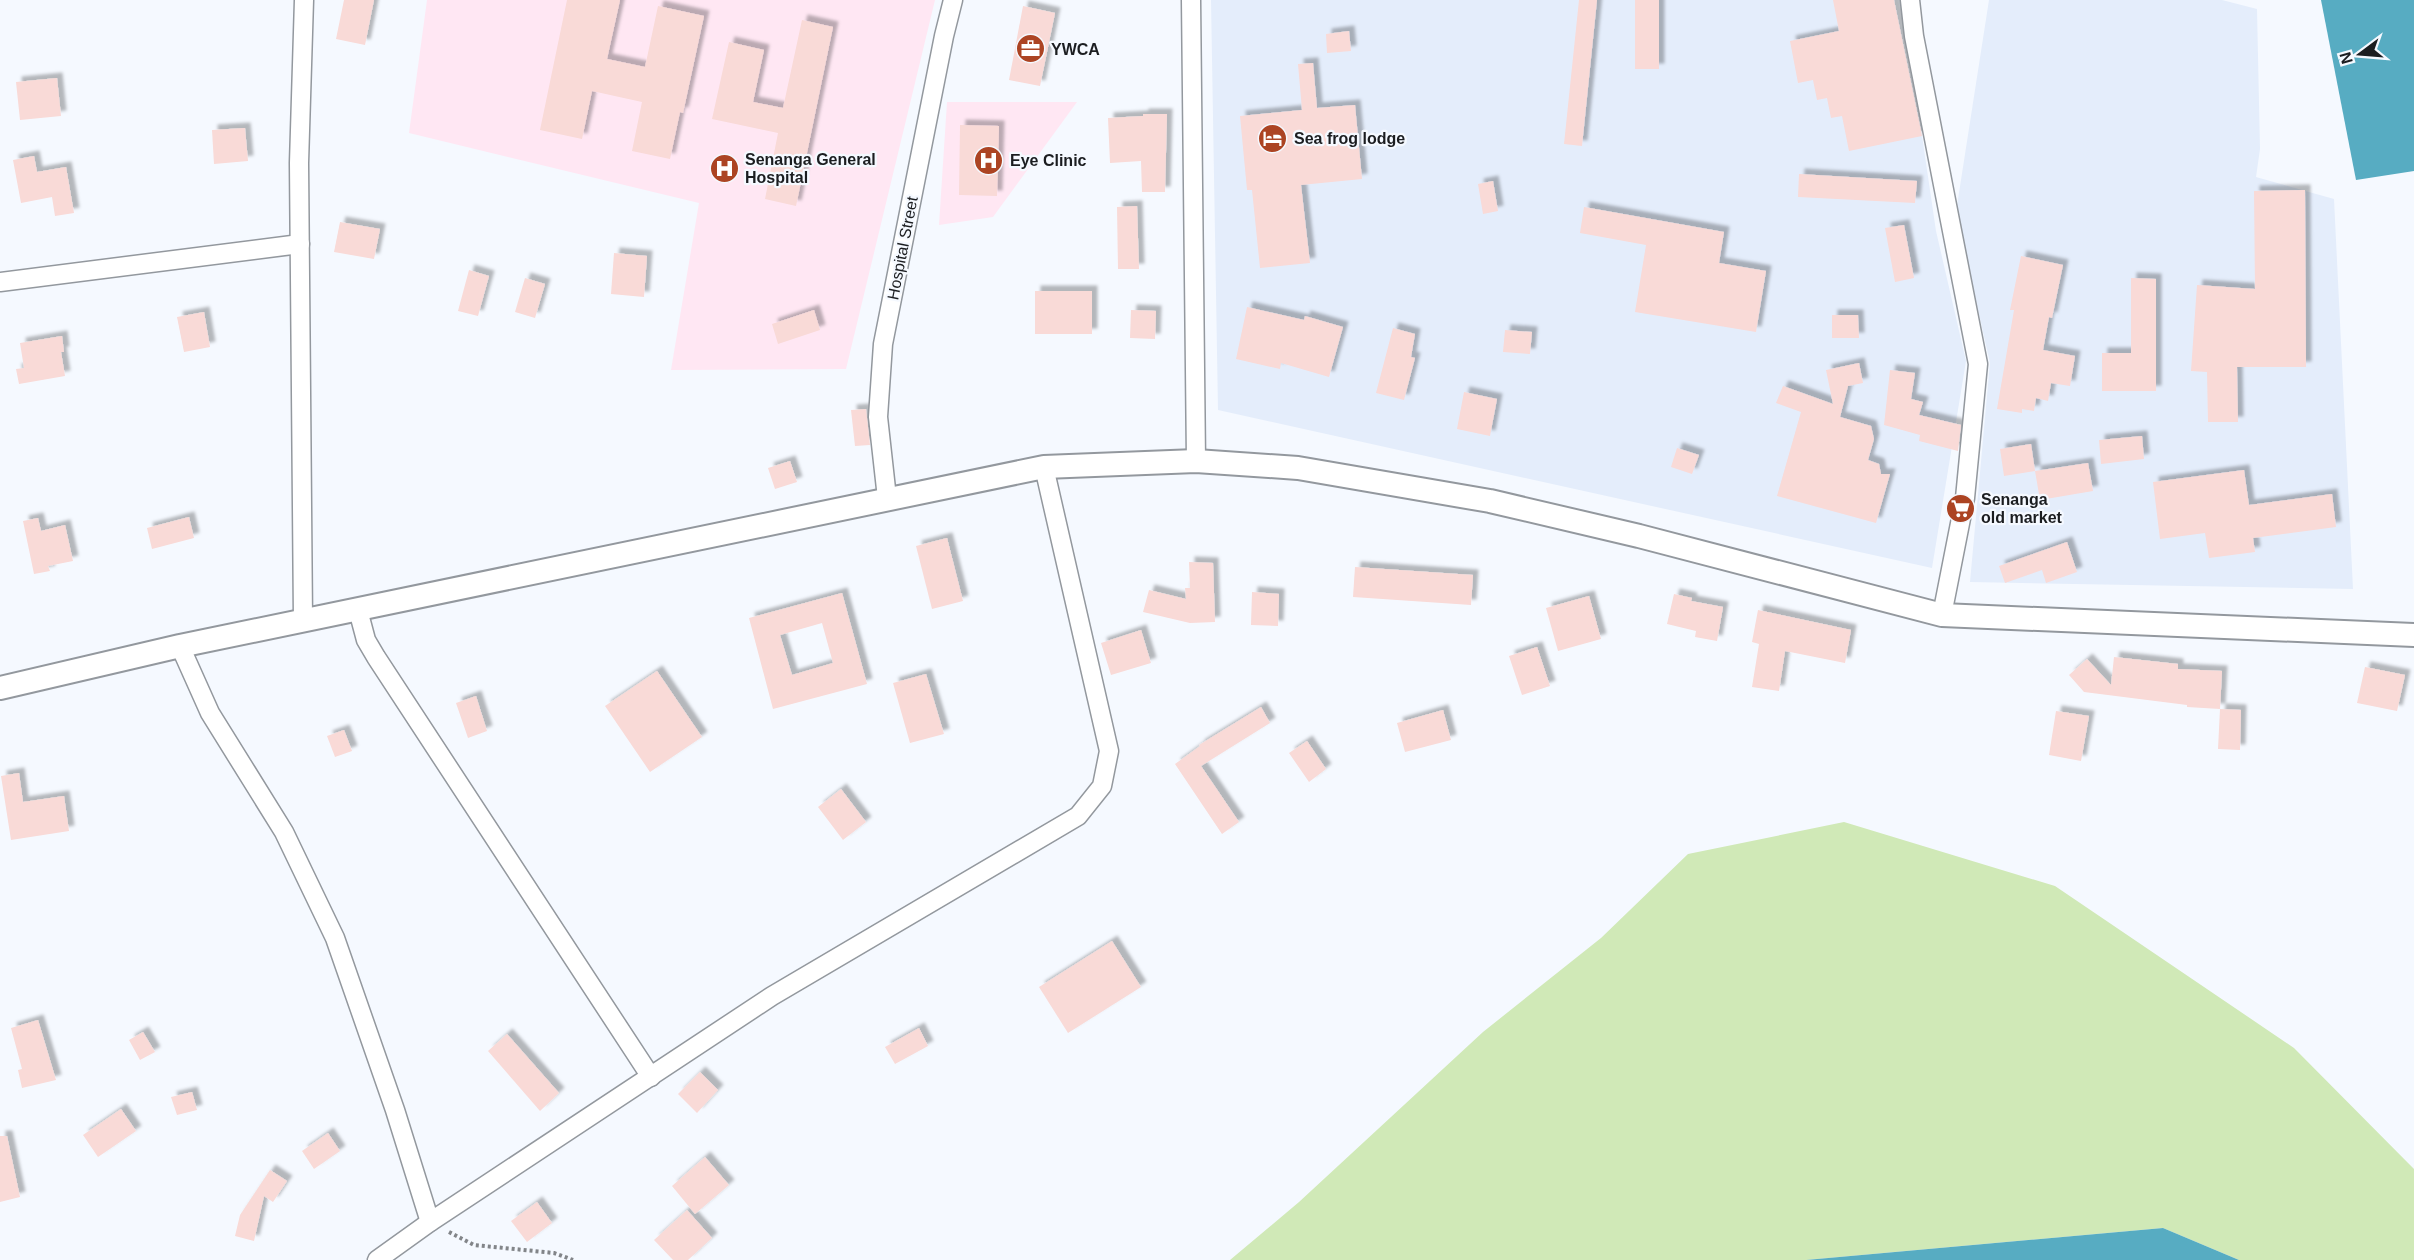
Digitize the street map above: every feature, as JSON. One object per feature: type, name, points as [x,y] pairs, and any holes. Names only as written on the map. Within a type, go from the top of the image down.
[{"type":"street","points":[[303,0],[300,244],[303,621]]},
{"type":"street","name":"Hospital Street","points":[[887,498],[878,417],[883,344],[953,0]]},
{"type":"street","points":[[1191,0],[1196,461]]},
{"type":"street","points":[[1910,0],[1914,36],[1978,364],[1965,498],[1942,615]]},
{"type":"street","points":[[0,282],[300,244]]},
{"type":"street","points":[[0,688],[180,646],[1044,467],[1196,461],[1298,468],[1490,501],[1639,536],[1942,615],[2414,635]]},
{"type":"street","points":[[376,1260],[772,996],[1078,816],[1102,786],[1109,751],[1044,467]]},
{"type":"street","points":[[358,610],[366,640],[376,657],[651,1077]]},
{"type":"street","points":[[180,646],[210,713],[284,832],[335,938],[395,1110],[430,1222]]},
{"type":"path","points":[[430,1222],[474,1245],[554,1253],[573,1260]]},
{"type":"shaded area","name":"Senanga General Hospital","points":[[427,0],[935,0],[846,369],[671,370],[699,203],[409,133]]},
{"type":"shaded area","points":[[1211,0],[1894,0],[1922,136],[1936,231],[1966,361],[1932,568],[1218,410]]},
{"type":"shaded area","points":[[1989,0],[2222,0],[2257,9],[2260,149],[2256,177],[2334,199],[2353,589],[1970,582],[1990,363],[1956,212]]},
{"type":"shaded area","name":"Eye Clinic","points":[[947,102],[1077,102],[993,217],[939,225]]},
{"type":"green space","points":[[1844,822],[2055,886],[2294,1048],[2414,1169],[2414,1260],[2239,1260],[2163,1228],[1806,1260],[1230,1260],[1299,1202],[1483,1032],[1601,938],[1688,854]]},
{"type":"water","points":[[2321,0],[2414,0],[2414,171],[2356,180]]},
{"type":"water","points":[[2163,1228],[2239,1260],[1806,1260]]},
{"type":"building","points":[[344,0],[374,0],[365,45],[336,39]]},
{"type":"building","points":[[567,0],[620,0],[607,59],[645,67],[658,6],[704,16],[683,113],[680,112],[670,159],[632,151],[642,102],[592,91],[582,139],[540,130]]},
{"type":"building","points":[[1579,0],[1597,0],[1582,146],[1564,144]]},
{"type":"building","points":[[1635,0],[1659,0],[1659,69],[1635,69]]},
{"type":"building","points":[[1833,0],[1894,0],[1922,136],[1849,151],[1842,116],[1831,118],[1827,98],[1817,100],[1813,80],[1798,83],[1790,41],[1839,31]]},
{"type":"building","points":[[1023,6],[1055,13],[1040,86],[1009,80]]},
{"type":"building","points":[[802,20],[833,27],[796,206],[765,199],[778,133],[712,119],[729,42],[764,50],[753,102],[783,108]]},
{"type":"building","points":[[1349,31],[1351,51],[1327,53],[1326,34]]},
{"type":"building","points":[[1313,63],[1317,108],[1355,105],[1362,179],[1301,185],[1310,263],[1260,268],[1252,190],[1247,190],[1240,116],[1302,110],[1298,64]]},
{"type":"building","points":[[57,78],[61,116],[20,120],[16,82]]},
{"type":"building","points":[[1143,114],[1167,114],[1165,192],[1142,192],[1141,161],[1110,163],[1108,118],[1143,116]]},
{"type":"building","points":[[960,125],[999,126],[997,196],[959,195]]},
{"type":"building","points":[[245,128],[248,161],[214,164],[212,130]]},
{"type":"building","points":[[34,156],[37,172],[66,167],[74,213],[55,216],[52,197],[21,203],[13,160]]},
{"type":"building","points":[[1799,174],[1917,181],[1915,203],[1798,197]]},
{"type":"building","points":[[1493,181],[1498,211],[1483,214],[1478,184]]},
{"type":"building","points":[[2305,190],[2306,367],[2237,367],[2238,422],[2208,422],[2207,372],[2191,371],[2197,285],[2255,289],[2254,191]]},
{"type":"building","points":[[1137,206],[1139,269],[1118,269],[1117,207]]},
{"type":"building","points":[[1584,207],[1724,232],[1719,263],[1766,271],[1756,332],[1635,312],[1646,245],[1580,233]]},
{"type":"building","points":[[340,222],[380,229],[374,259],[334,252]]},
{"type":"building","points":[[1904,225],[1914,278],[1895,282],[1885,228]]},
{"type":"building","points":[[614,253],[647,256],[644,297],[611,294]]},
{"type":"building","points":[[2021,256],[2063,265],[2043,350],[2075,356],[2070,386],[2051,383],[2048,401],[2036,398],[2034,411],[2022,409],[2022,413],[1997,409],[2014,310],[2010,310]]},
{"type":"building","points":[[469,270],[489,276],[478,316],[458,311]]},
{"type":"building","points":[[525,278],[545,284],[535,318],[515,312]]},
{"type":"building","points":[[2131,278],[2156,279],[2156,391],[2102,391],[2102,353],[2131,353]]},
{"type":"building","points":[[1035,291],[1092,291],[1092,334],[1035,334]]},
{"type":"building","points":[[1247,307],[1304,320],[1305,316],[1343,327],[1329,377],[1281,363],[1280,369],[1236,359]]},
{"type":"building","points":[[814,310],[820,330],[778,344],[772,324]]},
{"type":"building","points":[[1131,310],[1156,311],[1155,339],[1130,338]]},
{"type":"building","points":[[204,312],[210,347],[184,352],[177,317]]},
{"type":"building","points":[[1832,315],[1858,315],[1859,338],[1832,338]]},
{"type":"building","points":[[1393,328],[1415,334],[1411,357],[1415,358],[1404,400],[1376,393]]},
{"type":"building","points":[[1505,330],[1532,332],[1530,354],[1503,352]]},
{"type":"building","points":[[62,336],[64,352],[61,352],[65,376],[19,384],[16,369],[24,368],[20,343]]},
{"type":"building","points":[[1859,363],[1863,383],[1848,386],[1840,417],[1871,426],[1874,439],[1868,460],[1879,464],[1881,474],[1890,474],[1876,523],[1777,496],[1801,412],[1776,403],[1783,386],[1833,404],[1826,370]]},
{"type":"building","points":[[1890,370],[1915,373],[1911,399],[1923,402],[1919,415],[1961,425],[1958,451],[1919,441],[1920,435],[1884,425]]},
{"type":"building","points":[[1464,392],[1497,399],[1490,436],[1457,429]]},
{"type":"building","points":[[866,409],[870,445],[855,446],[851,410]]},
{"type":"building","points":[[2142,436],[2144,459],[2101,464],[2099,440]]},
{"type":"building","points":[[2031,444],[2035,471],[2004,476],[2000,449]]},
{"type":"building","points":[[1677,448],[1699,455],[1692,474],[1671,467]]},
{"type":"building","points":[[790,461],[797,482],[775,489],[768,468]]},
{"type":"building","points":[[2088,463],[2093,491],[2040,500],[2035,471]]},
{"type":"building","points":[[2244,470],[2249,505],[2332,494],[2336,527],[2253,538],[2255,552],[2209,558],[2205,533],[2160,539],[2153,482]]},
{"type":"building","points":[[189,517],[194,538],[152,549],[147,528]]},
{"type":"building","points":[[38,518],[41,531],[65,525],[73,561],[48,566],[50,571],[34,574],[23,521]]},
{"type":"building","points":[[947,538],[963,601],[932,609],[916,546]]},
{"type":"building","points":[[2067,542],[2077,572],[2046,583],[2042,570],[2005,583],[1999,566]]},
{"type":"building","points":[[1189,562],[1213,563],[1215,622],[1190,623],[1143,612],[1149,590],[1186,599],[1185,588],[1190,588]]},
{"type":"building","points":[[1355,567],[1473,575],[1471,605],[1353,597]]},
{"type":"building","points":[[1252,592],[1279,594],[1278,626],[1251,625]]},
{"type":"building","points":[[842,593],[867,684],[773,709],[749,618]],"holes":[[[822,623],[833,663],[792,675],[780,635]]]},
{"type":"building","points":[[1674,594],[1692,598],[1691,601],[1723,607],[1717,641],[1695,637],[1696,631],[1667,624]]},
{"type":"building","points":[[1589,596],[1601,639],[1558,651],[1546,608]]},
{"type":"building","points":[[1758,610],[1851,630],[1845,663],[1785,651],[1779,691],[1752,687],[1759,644],[1752,642]]},
{"type":"building","points":[[1141,630],[1151,663],[1111,675],[1101,643]]},
{"type":"building","points":[[1537,647],[1550,686],[1522,695],[1509,656]]},
{"type":"building","points":[[2114,657],[2178,664],[2178,669],[2222,671],[2220,709],[2187,707],[2187,705],[2084,692],[2069,675],[2087,659],[2111,685]]},
{"type":"building","points":[[2365,667],[2405,675],[2397,711],[2357,703]]},
{"type":"building","points":[[657,671],[702,737],[650,772],[605,706]]},
{"type":"building","points":[[926,674],[944,734],[910,743],[893,683]]},
{"type":"building","points":[[476,696],[487,731],[468,738],[456,703]]},
{"type":"building","points":[[1261,707],[1270,723],[1201,766],[1239,822],[1222,834],[1175,764],[1199,745]]},
{"type":"building","points":[[2220,709],[2241,710],[2240,750],[2218,749]]},
{"type":"building","points":[[1443,710],[1451,740],[1405,752],[1397,723]]},
{"type":"building","points":[[2056,711],[2089,716],[2081,761],[2049,755]]},
{"type":"building","points":[[344,730],[352,751],[335,757],[327,736]]},
{"type":"building","points":[[1307,741],[1326,769],[1309,782],[1289,753]]},
{"type":"building","points":[[19,773],[23,802],[64,796],[69,831],[11,840],[1,776]]},
{"type":"building","points":[[841,789],[866,822],[843,840],[818,807]]},
{"type":"building","points":[[1112,941],[1141,987],[1068,1033],[1039,987]]},
{"type":"building","points":[[38,1020],[56,1080],[22,1088],[18,1070],[22,1069],[11,1028]]},
{"type":"building","points":[[919,1028],[928,1046],[895,1064],[885,1047]]},
{"type":"building","points":[[143,1032],[155,1052],[140,1060],[129,1040]]},
{"type":"building","points":[[507,1034],[559,1093],[540,1111],[488,1051]]},
{"type":"building","points":[[700,1072],[718,1090],[697,1113],[678,1094]]},
{"type":"building","points":[[192,1092],[197,1110],[177,1115],[171,1097]]},
{"type":"building","points":[[121,1109],[136,1131],[98,1157],[83,1135]]},
{"type":"building","points":[[328,1133],[340,1151],[314,1169],[302,1151]]},
{"type":"building","points":[[0,1136],[7,1136],[20,1197],[0,1202]]},
{"type":"building","points":[[705,1157],[729,1185],[695,1214],[672,1186]]},
{"type":"building","points":[[270,1170],[287,1181],[273,1202],[264,1196],[254,1241],[235,1236],[240,1215]]},
{"type":"building","points":[[537,1202],[552,1223],[527,1242],[511,1221]]},
{"type":"building","points":[[687,1210],[712,1238],[688,1260],[673,1260],[654,1240]]},
{"type":"place","name":"YWCA","points":[[1030,49]]},
{"type":"place","name":"Sea frog lodge","points":[[1273,138]]},
{"type":"place","name":"Eye Clinic","points":[[989,160]]},
{"type":"place","name":"Senanga General Hospital","points":[[724,168]]},
{"type":"place","name":"Senanga old market","points":[[1960,508]]}]
